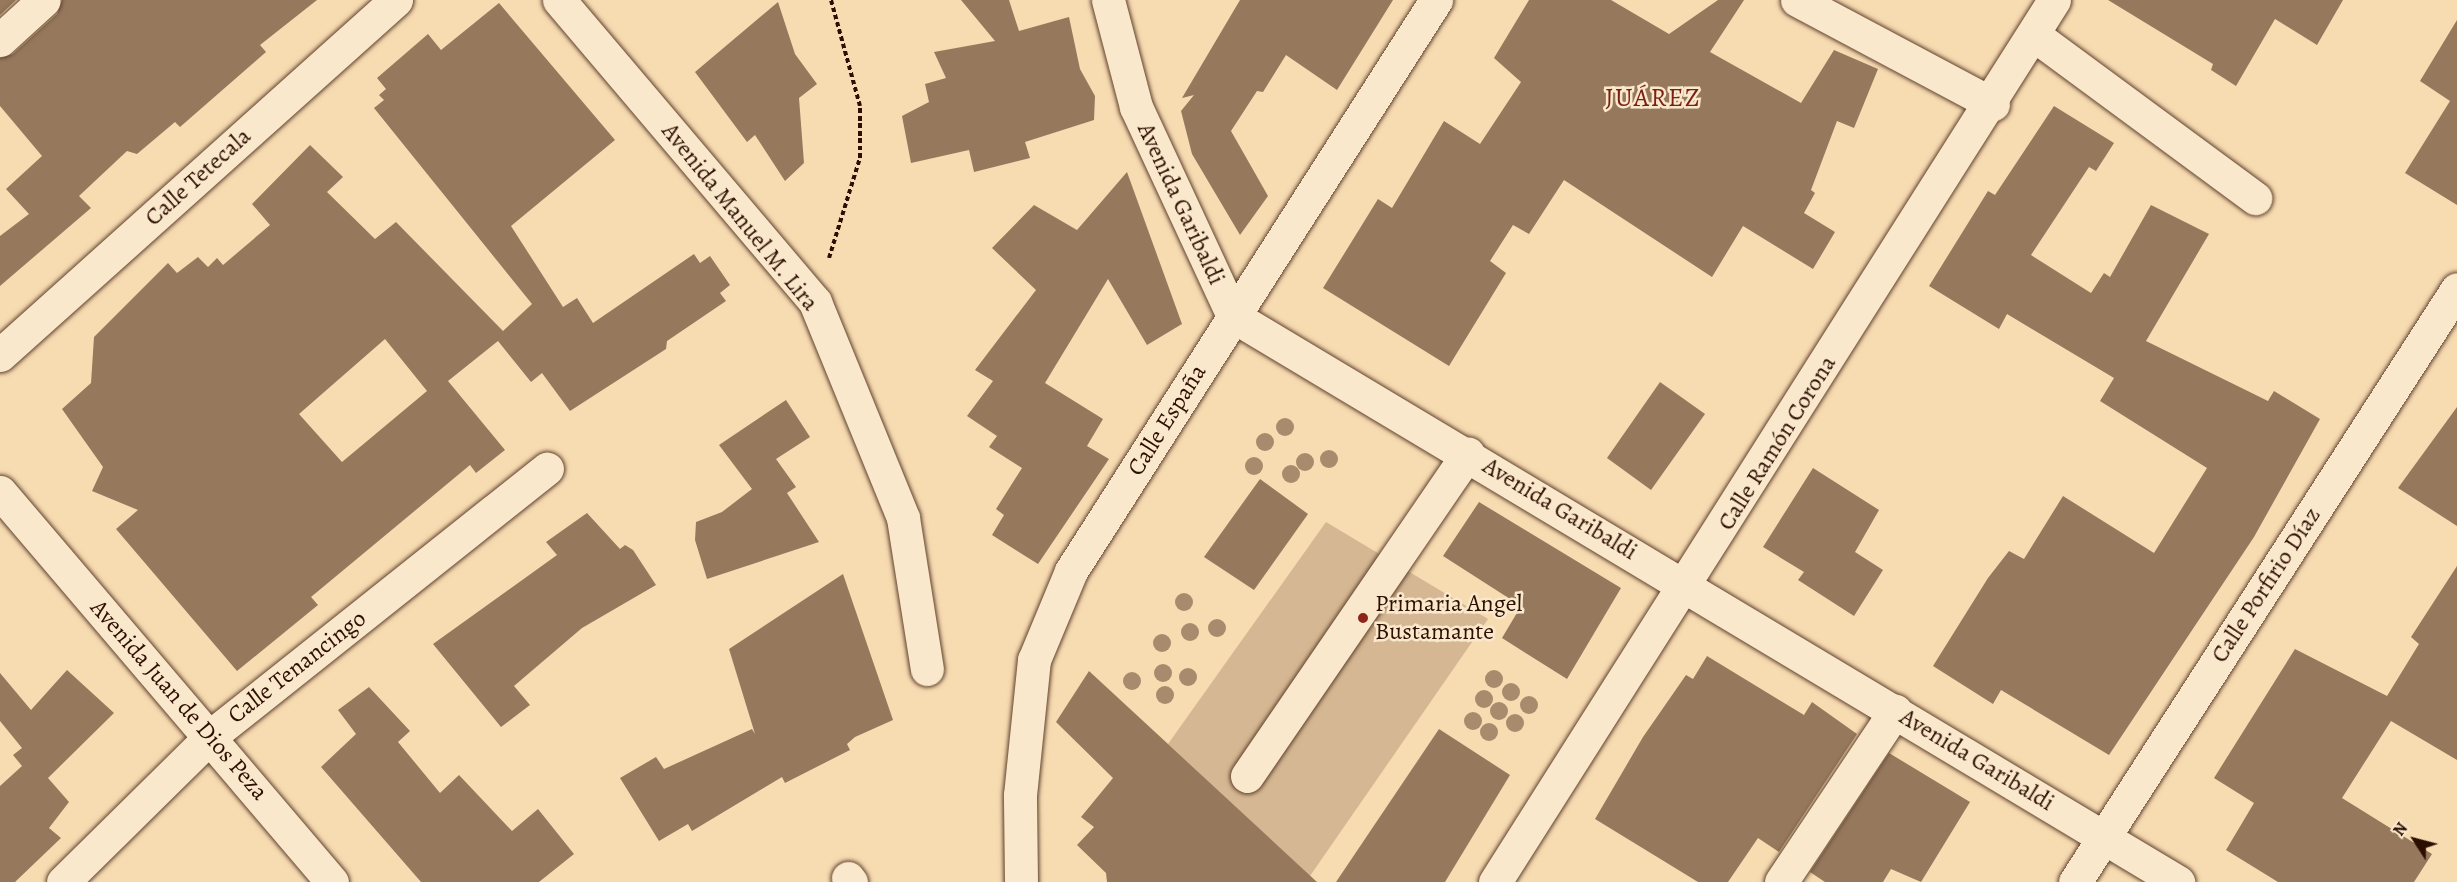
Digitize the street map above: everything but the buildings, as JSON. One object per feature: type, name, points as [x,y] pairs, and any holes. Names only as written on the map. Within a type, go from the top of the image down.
[{"type":"street","points":[[0,40],[44,0]]},
{"type":"street","name":"Calle Tetecala","points":[[0,355],[396,0]]},
{"type":"street","name":"Avenida Manuel M. Lira","points":[[559,0],[815,302],[903,518],[927,669]]},
{"type":"street","name":"Avenida Garibaldi","points":[[1108,0],[1136,107],[1233,316],[1468,453],[2178,882]]},
{"type":"street","name":"Calle España","points":[[1021,882],[1020,795],[1034,660],[1071,571],[1436,0]]},
{"type":"street","points":[[1797,0],[1993,104]]},
{"type":"street","name":"Calle Ramón Corona","points":[[1495,882],[1993,104],[2054,0]]},
{"type":"street","points":[[2034,35],[2255,198]]},
{"type":"street","name":"Calle Porfirio Díaz","points":[[2075,882],[2457,289]]},
{"type":"street","points":[[1247,777],[1468,453]]},
{"type":"street","name":"Calle Tenancingo","points":[[63,882],[212,735],[547,469]]},
{"type":"street","name":"Avenida Juan de Dios Peza","points":[[0,492],[212,735],[332,882]]},
{"type":"street","points":[[1781,882],[1895,711]]},
{"type":"path","points":[[815,302],[860,158],[860,106],[831,0]]},
{"type":"shaded area","points":[[1326,522],[1488,619],[1310,876],[1168,744]]},
{"type":"place","name":"Primaria Angel Bustamante","points":[[1363,618]]},
{"type":"district","name":"JUÁREZ","points":[[1653,98]]}]
